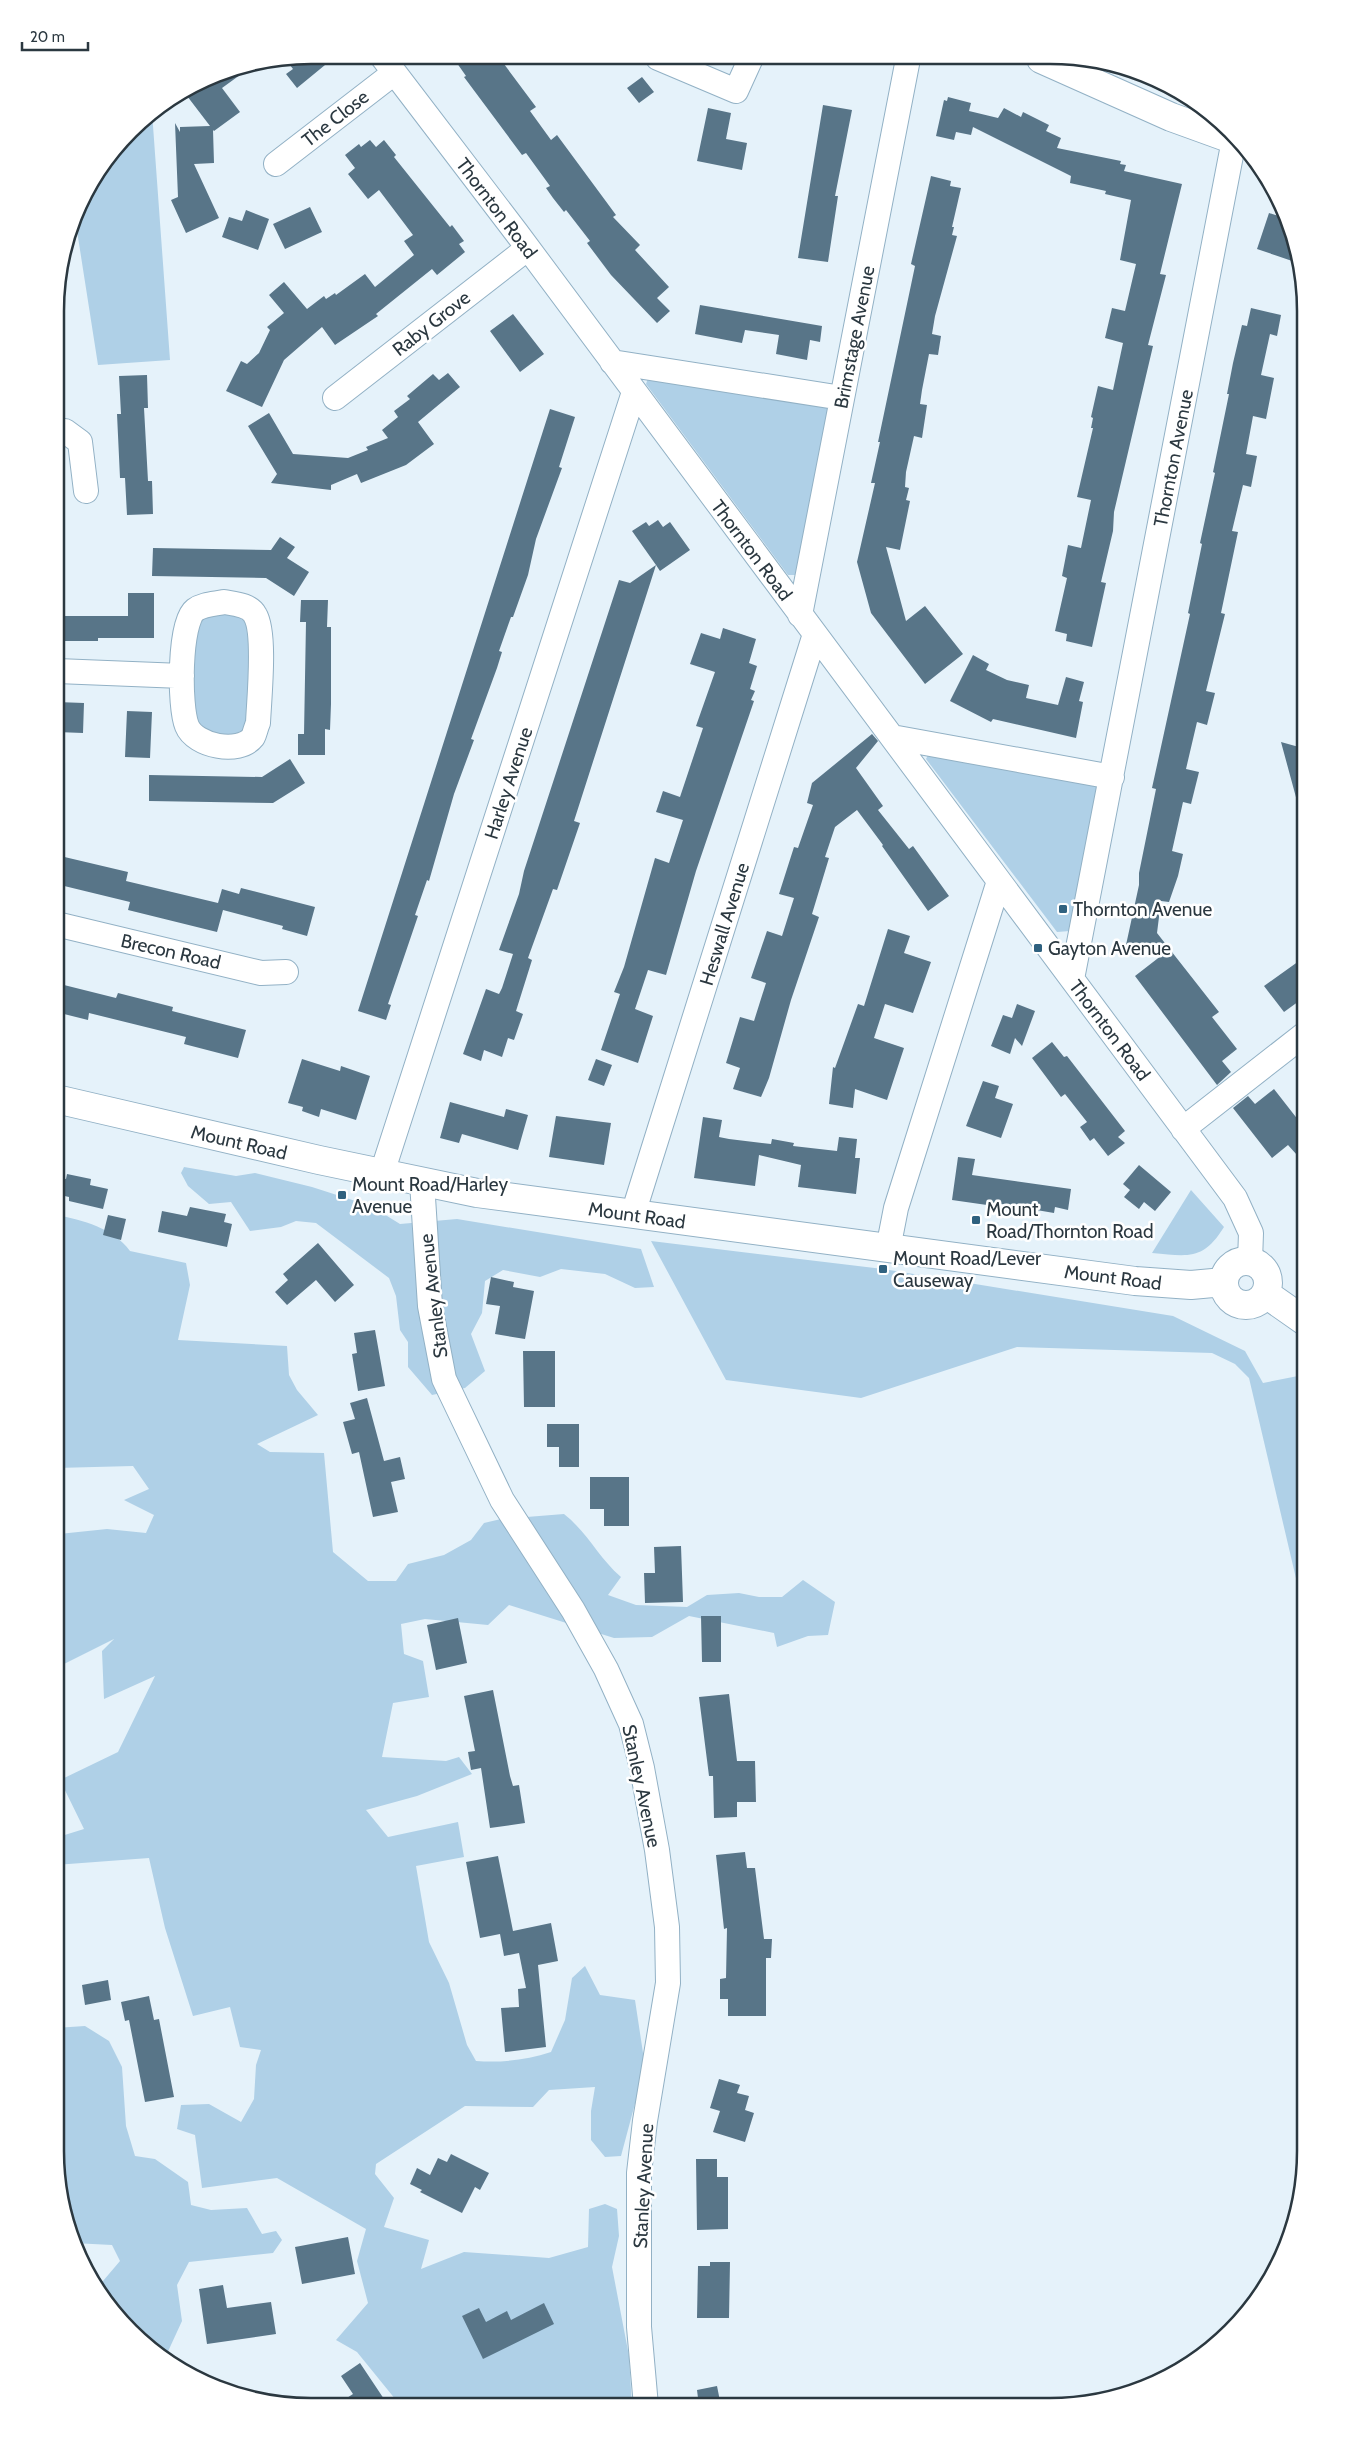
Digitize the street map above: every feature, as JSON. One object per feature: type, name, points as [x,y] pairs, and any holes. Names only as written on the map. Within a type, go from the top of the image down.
[{"type":"main road","points":[[1050,64],[1171,117],[1226,137]]},
{"type":"main road","name":"Mount Road","points":[[64,1102],[477,1193],[1135,1281],[1191,1285],[1224,1282]]},
{"type":"main road","points":[[1250,1261],[1262,1268],[1267,1274],[1268,1283],[1266,1294],[1254,1303],[1241,1304],[1230,1297],[1224,1282],[1226,1275],[1235,1264],[1250,1261]]},
{"type":"main road","points":[[1266,1294],[1297,1316]]},
{"type":"street","name":"The Close","points":[[276,164],[388,64]]},
{"type":"street","name":"Thornton Road","points":[[388,64],[528,248],[1235,1198],[1251,1233],[1250,1261]]},
{"type":"street","points":[[672,64],[736,91],[748,64]]},
{"type":"street","name":"Brimstage Avenue","points":[[800,615],[907,64]]},
{"type":"street","name":"Thornton Avenue","points":[[1072,979],[1236,148]]},
{"type":"street","name":"Raby Grove","points":[[335,398],[528,248]]},
{"type":"street","points":[[612,362],[842,398]]},
{"type":"street","name":"Harley Avenue","points":[[382,1173],[634,392]]},
{"type":"street","points":[[64,431],[80,442],[86,491]]},
{"type":"street","points":[[224,602],[242,605],[255,613],[260,629],[260,667],[258,722],[253,737],[242,744],[228,746],[206,744],[192,734],[186,725],[184,714],[182,676],[188,620],[194,610],[205,605],[224,602]]},
{"type":"street","name":"Heswall Avenue","points":[[633,1214],[815,634]]},
{"type":"street","points":[[64,671],[182,676]]},
{"type":"street","points":[[892,737],[1112,777]]},
{"type":"street","points":[[888,1249],[896,1208],[999,881]]},
{"type":"street","name":"Brecon Road","points":[[64,926],[261,973],[286,972]]},
{"type":"street","points":[[1183,1129],[1297,1039]]},
{"type":"street","name":"Stanley Avenue","points":[[422,1182],[430,1306],[444,1379],[502,1500],[573,1610],[606,1669],[631,1724],[642,1768],[657,1850],[667,1927],[668,1984],[645,2121],[639,2172],[639,2327],[645,2398]]},
{"type":"shaded area","points":[[153,121],[170,360],[98,365],[77,231],[89,201],[105,173],[136,136]]},
{"type":"shaded area","points":[[649,375],[833,408],[798,575],[788,575],[646,384]]},
{"type":"shaded area","points":[[235,611],[252,624],[246,735],[206,737],[193,716],[195,641],[199,622],[208,614]]},
{"type":"shaded area","points":[[929,753],[1104,785],[1070,931],[1057,932],[926,759]]},
{"type":"shaded area","points":[[184,1167],[236,1176],[255,1173],[312,1187],[371,1206],[400,1224],[457,1219],[641,1249],[654,1287],[635,1288],[605,1274],[561,1269],[540,1277],[503,1270],[485,1281],[482,1313],[471,1334],[485,1371],[465,1388],[432,1395],[408,1367],[408,1342],[400,1330],[396,1296],[389,1278],[316,1223],[296,1221],[281,1227],[250,1231],[231,1202],[209,1204],[188,1186],[181,1173]]},
{"type":"shaded area","points":[[1191,1190],[1224,1227],[1209,1246],[1194,1254],[1152,1253]]},
{"type":"shaded area","points":[[64,1217],[97,1226],[115,1236],[130,1251],[186,1263],[190,1285],[178,1340],[287,1346],[289,1375],[297,1390],[318,1415],[257,1444],[270,1452],[324,1453],[333,1552],[368,1581],[396,1581],[408,1564],[444,1555],[471,1540],[484,1523],[501,1519],[564,1514],[580,1529],[621,1577],[608,1595],[636,1605],[687,1607],[707,1595],[739,1593],[759,1597],[782,1597],[803,1580],[835,1602],[828,1635],[808,1636],[777,1647],[774,1633],[689,1616],[652,1637],[614,1638],[509,1605],[488,1625],[425,1619],[401,1624],[404,1654],[423,1661],[429,1697],[393,1703],[382,1757],[446,1761],[459,1757],[472,1774],[417,1796],[366,1810],[388,1837],[458,1822],[464,1857],[416,1866],[429,1942],[449,1983],[467,2045],[476,2061],[514,2060],[551,2052],[565,2020],[572,1978],[585,1966],[600,1995],[635,2000],[645,2066],[621,2156],[605,2157],[591,2140],[591,2111],[595,2087],[549,2090],[533,2107],[465,2106],[376,2164],[375,2174],[394,2198],[384,2227],[429,2240],[421,2269],[464,2252],[549,2258],[588,2247],[589,2209],[605,2204],[617,2209],[619,2236],[612,2267],[629,2356],[632,2398],[394,2398],[357,2352],[336,2340],[368,2303],[357,2261],[366,2229],[277,2178],[202,2188],[195,2135],[177,2129],[181,2105],[209,2104],[241,2122],[254,2099],[256,2065],[261,2050],[240,2047],[230,2007],[193,2016],[165,1928],[149,1858],[64,1864],[64,1835],[84,1829],[64,1788],[64,1778],[118,1752],[155,1676],[104,1699],[102,1651],[114,1639],[64,1664],[64,1533],[107,1529],[146,1533],[154,1515],[124,1500],[149,1489],[133,1466],[64,1468]]},
{"type":"shaded area","points":[[651,1241],[883,1269],[1173,1316],[1245,1351],[1263,1383],[1297,1376],[1297,1583],[1249,1378],[1235,1364],[1212,1353],[1017,1347],[861,1398],[726,1380]]},
{"type":"shaded area","points":[[85,2026],[109,2041],[122,2067],[126,2126],[135,2156],[155,2159],[188,2182],[191,2205],[211,2210],[247,2208],[262,2234],[276,2231],[282,2240],[273,2253],[189,2262],[177,2285],[182,2321],[167,2353],[136,2326],[115,2302],[101,2282],[120,2261],[112,2245],[82,2243],[77,2231],[68,2200],[64,2168],[64,2027]]},
{"type":"building","points":[[458,64],[504,64],[536,107],[530,111],[551,140],[557,135],[616,215],[613,217],[640,245],[635,250],[669,287],[657,298],[670,311],[657,323],[611,275],[587,243],[590,241],[546,188],[550,186],[526,153],[522,155],[464,77],[466,76]]},
{"type":"building","points":[[290,65],[325,65],[297,88],[286,74],[293,69]]},
{"type":"building","points":[[242,74],[222,88],[240,112],[213,130],[214,163],[194,164],[219,218],[186,233],[171,200],[178,197],[175,123],[180,132],[180,127],[210,126],[188,97],[201,89]]},
{"type":"building","points":[[642,77],[654,92],[639,103],[627,88]]},
{"type":"building","points":[[948,97],[971,103],[969,111],[998,118],[1004,108],[1021,117],[1023,112],[1049,125],[1046,131],[1061,138],[1057,148],[1121,161],[1120,164],[1126,165],[1124,171],[1182,184],[1160,274],[1166,275],[1148,345],[1153,346],[1114,512],[1113,531],[1101,582],[1106,583],[1092,647],[1066,641],[1067,634],[1055,631],[1067,578],[1062,576],[1068,545],[1081,548],[1091,500],[1077,497],[1093,428],[1091,428],[1093,418],[1091,417],[1098,386],[1113,390],[1123,343],[1105,338],[1112,308],[1125,311],[1136,264],[1120,260],[1131,200],[1105,194],[1106,191],[1070,183],[1071,176],[973,127],[971,135],[956,132],[954,140],[936,136],[944,100],[947,101]]},
{"type":"building","points":[[823,105],[852,110],[835,196],[838,196],[828,262],[798,258]]},
{"type":"building","points":[[708,108],[731,113],[726,139],[747,143],[742,170],[697,161]]},
{"type":"building","points":[[370,140],[376,147],[384,140],[396,155],[394,157],[450,227],[452,225],[464,241],[459,244],[465,252],[437,275],[432,269],[376,314],[378,316],[335,345],[322,327],[284,360],[262,407],[226,391],[241,361],[247,364],[259,353],[270,330],[267,327],[284,313],[269,295],[284,282],[307,309],[324,296],[326,299],[335,293],[336,295],[365,274],[375,287],[414,255],[404,241],[413,235],[379,190],[368,199],[348,174],[355,168],[345,155],[359,144],[361,147]]},
{"type":"building","points":[[931,176],[951,181],[950,186],[961,188],[952,227],[954,227],[952,235],[957,236],[935,316],[932,334],[941,336],[938,355],[929,354],[922,390],[920,404],[927,405],[922,438],[914,436],[906,472],[905,487],[909,488],[906,500],[910,501],[900,550],[886,547],[906,621],[925,606],[963,654],[925,684],[871,613],[857,562],[875,483],[871,483],[880,442],[878,442],[915,266],[911,264]]},
{"type":"building","points":[[310,207],[322,232],[285,249],[273,224]]},
{"type":"building","points":[[246,210],[269,219],[258,250],[222,237],[229,217],[242,221]]},
{"type":"building","points":[[1269,213],[1278,216],[1293,261],[1257,249]]},
{"type":"building","points":[[700,305],[822,326],[820,342],[810,340],[807,360],[776,354],[779,335],[745,330],[742,343],[695,334]]},
{"type":"building","points":[[1251,308],[1281,315],[1277,336],[1270,334],[1261,375],[1274,378],[1266,419],[1253,416],[1246,454],[1257,456],[1251,487],[1243,485],[1232,531],[1238,532],[1221,613],[1225,614],[1206,691],[1215,693],[1207,725],[1197,722],[1186,769],[1199,772],[1191,804],[1183,802],[1172,851],[1183,854],[1169,902],[1161,901],[1157,933],[1219,1012],[1212,1017],[1237,1049],[1222,1061],[1231,1072],[1217,1085],[1135,976],[1166,952],[1126,945],[1156,789],[1152,788],[1190,614],[1188,613],[1215,473],[1213,472],[1229,394],[1227,394],[1233,363],[1242,325],[1247,326]]},
{"type":"building","points":[[513,314],[544,354],[520,372],[490,331]]},
{"type":"building","points":[[448,373],[460,387],[418,422],[434,444],[406,465],[361,483],[357,474],[331,485],[331,490],[271,483],[277,474],[248,426],[269,413],[293,454],[348,458],[368,450],[366,447],[388,438],[382,430],[398,417],[394,411],[410,399],[407,396],[433,374],[439,380]]},
{"type":"building","points":[[147,375],[148,408],[144,408],[148,481],[152,481],[153,514],[127,515],[125,478],[120,478],[117,414],[121,414],[119,376]]},
{"type":"building","points":[[550,409],[575,417],[559,467],[562,468],[536,539],[528,575],[499,651],[502,652],[471,739],[474,740],[454,794],[429,881],[427,880],[415,915],[418,916],[388,1004],[391,1005],[386,1020],[358,1011]]},
{"type":"building","points":[[658,520],[663,527],[670,522],[690,550],[660,571],[632,531],[646,522],[649,526]]},
{"type":"building","points":[[280,537],[295,547],[287,558],[309,572],[294,596],[266,578],[152,576],[153,548],[271,550]]},
{"type":"building","points":[[656,565],[574,821],[580,823],[557,890],[553,889],[528,958],[532,960],[516,1011],[523,1014],[514,1040],[508,1038],[502,1057],[484,1050],[481,1061],[463,1054],[486,989],[499,994],[502,988],[513,954],[499,950],[519,894],[524,871],[619,580],[630,583]]},
{"type":"building","points":[[128,593],[154,593],[154,638],[98,638],[98,641],[64,641],[64,616],[128,616]]},
{"type":"building","points":[[301,600],[328,600],[327,627],[331,627],[331,704],[330,730],[325,729],[325,755],[298,755],[298,734],[304,734],[306,622],[300,622]]},
{"type":"building","points":[[723,628],[756,639],[749,663],[757,666],[750,689],[755,691],[751,700],[754,701],[696,871],[666,975],[648,970],[635,1009],[653,1016],[638,1063],[601,1050],[620,994],[614,992],[624,967],[655,858],[669,863],[683,820],[656,812],[663,791],[680,797],[703,728],[696,726],[715,672],[690,664],[701,633],[720,639]]},
{"type":"building","points":[[973,655],[989,664],[986,670],[1007,680],[1029,685],[1026,698],[1058,705],[1066,677],[1084,682],[1079,701],[1083,702],[1076,738],[993,719],[991,722],[950,701]]},
{"type":"building","points":[[64,702],[84,703],[83,733],[64,732]]},
{"type":"building","points":[[127,711],[152,712],[150,758],[125,757]]},
{"type":"building","points":[[872,734],[878,741],[856,768],[883,806],[878,810],[909,849],[913,846],[949,896],[928,911],[857,810],[835,827],[825,857],[829,858],[812,914],[819,917],[791,1000],[769,1078],[761,1097],[733,1089],[740,1068],[726,1063],[740,1017],[754,1021],[766,983],[751,978],[767,931],[782,936],[794,898],[779,894],[794,847],[798,848],[813,805],[807,803],[812,783]]},
{"type":"building","points":[[1281,742],[1297,746],[1297,801]]},
{"type":"building","points":[[290,759],[305,783],[273,803],[149,801],[149,775],[262,777]]},
{"type":"building","points":[[64,857],[128,872],[126,881],[218,903],[222,889],[239,894],[241,888],[315,907],[307,936],[282,929],[283,926],[223,910],[217,932],[128,910],[130,902],[64,886]]},
{"type":"building","points":[[888,929],[910,936],[904,953],[931,962],[913,1013],[885,1004],[874,1038],[904,1048],[887,1100],[855,1089],[853,1108],[829,1104],[833,1067],[835,1068],[858,1004],[864,1006]]},
{"type":"building","points":[[1297,962],[1297,1003],[1284,1012],[1264,986]]},
{"type":"building","points":[[64,985],[116,998],[118,993],[173,1007],[172,1011],[246,1030],[238,1058],[184,1044],[186,1037],[89,1013],[88,1020],[64,1014]]},
{"type":"building","points":[[1017,1004],[1035,1011],[1022,1046],[1015,1038],[1010,1054],[991,1046],[1003,1015],[1012,1018]]},
{"type":"building","points":[[1052,1042],[1064,1057],[1067,1056],[1125,1131],[1118,1137],[1125,1143],[1108,1156],[1094,1138],[1090,1141],[1080,1127],[1087,1122],[1065,1094],[1061,1097],[1032,1058]]},
{"type":"building","points":[[302,1059],[340,1071],[341,1066],[370,1076],[356,1120],[321,1109],[319,1117],[302,1111],[303,1107],[288,1103]]},
{"type":"building","points":[[596,1059],[612,1065],[604,1086],[588,1080]]},
{"type":"building","points":[[983,1081],[999,1086],[995,1098],[1013,1104],[1001,1138],[966,1126]]},
{"type":"building","points":[[1274,1089],[1297,1118],[1297,1155],[1288,1145],[1272,1158],[1233,1108],[1248,1096],[1255,1104]]},
{"type":"building","points":[[450,1102],[504,1117],[506,1109],[528,1115],[518,1150],[462,1134],[459,1143],[440,1138]]},
{"type":"building","points":[[556,1116],[611,1123],[604,1165],[549,1157]]},
{"type":"building","points":[[703,1117],[722,1120],[719,1137],[729,1139],[771,1144],[772,1139],[794,1143],[793,1146],[837,1151],[839,1137],[857,1139],[855,1158],[860,1158],[856,1194],[798,1187],[801,1165],[759,1155],[755,1186],[694,1178]]},
{"type":"building","points":[[958,1157],[975,1159],[972,1175],[1071,1189],[1068,1210],[1055,1207],[1054,1213],[1001,1204],[1001,1207],[952,1200]]},
{"type":"building","points":[[1139,1165],[1171,1192],[1155,1211],[1144,1202],[1139,1209],[1124,1197],[1130,1190],[1123,1184]]},
{"type":"building","points":[[67,1174],[91,1179],[90,1185],[108,1189],[103,1209],[69,1201],[69,1197],[64,1196],[64,1179],[66,1179]]},
{"type":"building","points":[[190,1207],[226,1214],[224,1222],[232,1224],[227,1247],[158,1232],[162,1211],[187,1216]]},
{"type":"building","points":[[108,1215],[126,1219],[121,1240],[103,1235]]},
{"type":"building","points":[[318,1243],[354,1285],[335,1302],[316,1280],[287,1305],[275,1292],[288,1280],[283,1274]]},
{"type":"building","points":[[491,1277],[514,1282],[513,1287],[534,1291],[525,1339],[495,1334],[500,1306],[486,1304]]},
{"type":"building","points":[[375,1330],[385,1386],[358,1391],[352,1354],[357,1353],[354,1333]]},
{"type":"building","points":[[523,1351],[555,1351],[555,1407],[524,1407]]},
{"type":"building","points":[[367,1398],[384,1461],[400,1457],[405,1479],[391,1482],[398,1512],[373,1517],[359,1452],[352,1454],[343,1422],[355,1419],[350,1403]]},
{"type":"building","points":[[547,1424],[579,1424],[579,1467],[559,1467],[559,1447],[547,1447]]},
{"type":"building","points":[[590,1477],[629,1477],[629,1526],[604,1526],[604,1509],[590,1509]]},
{"type":"building","points":[[681,1546],[683,1602],[645,1603],[644,1573],[655,1573],[654,1547]]},
{"type":"building","points":[[701,1616],[721,1616],[721,1662],[702,1662]]},
{"type":"building","points":[[458,1618],[467,1663],[436,1670],[427,1625]]},
{"type":"building","points":[[493,1690],[510,1776],[513,1786],[519,1785],[525,1823],[490,1828],[481,1768],[471,1770],[468,1752],[475,1751],[464,1696]]},
{"type":"building","points":[[729,1694],[737,1761],[755,1761],[756,1802],[737,1802],[737,1817],[714,1818],[713,1776],[709,1776],[699,1697]]},
{"type":"building","points":[[745,1852],[747,1868],[755,1868],[764,1939],[772,1939],[771,1958],[766,1958],[766,2016],[728,2016],[728,1999],[720,1999],[720,1979],[726,1978],[727,1928],[724,1929],[716,1855]]},
{"type":"building","points":[[498,1856],[513,1931],[551,1923],[558,1961],[538,1965],[546,2047],[505,2052],[501,2008],[519,2007],[518,1989],[526,1988],[519,1953],[504,1956],[500,1934],[480,1938],[466,1862]]},
{"type":"building","points":[[108,1980],[111,2000],[85,2005],[82,1985]]},
{"type":"building","points":[[149,1996],[154,2020],[159,2019],[174,2097],[145,2102],[129,2020],[125,2021],[121,2002]]},
{"type":"building","points":[[719,2079],[740,2085],[737,2093],[749,2096],[745,2110],[754,2113],[745,2142],[713,2132],[720,2111],[710,2108]]},
{"type":"building","points":[[451,2154],[489,2173],[480,2190],[475,2187],[462,2213],[420,2192],[422,2190],[410,2184],[417,2168],[430,2175],[438,2158],[447,2162]]},
{"type":"building","points":[[696,2159],[717,2159],[717,2177],[728,2177],[728,2229],[697,2230]]},
{"type":"building","points":[[348,2237],[355,2274],[302,2284],[295,2247]]},
{"type":"building","points":[[710,2262],[730,2262],[729,2318],[697,2318],[698,2266],[710,2266]]},
{"type":"building","points":[[223,2285],[227,2308],[271,2302],[276,2334],[207,2344],[199,2289]]},
{"type":"building","points":[[544,2303],[554,2324],[483,2359],[462,2316],[479,2308],[486,2322],[507,2311],[511,2320]]},
{"type":"building","points":[[360,2363],[383,2398],[347,2398],[353,2394],[341,2376]]},
{"type":"building","points":[[717,2386],[719,2398],[698,2398],[697,2390]]},
{"type":"place","name":"Thornton Avenue","points":[[1063,909]]},
{"type":"place","name":"Gayton Avenue","points":[[1038,948]]},
{"type":"place","name":"Mount Road/Harley Avenue","points":[[342,1195]]},
{"type":"place","name":"Mount Road/Thornton Road","points":[[976,1220]]},
{"type":"place","name":"Mount Road/Lever Causeway","points":[[883,1269]]}]
